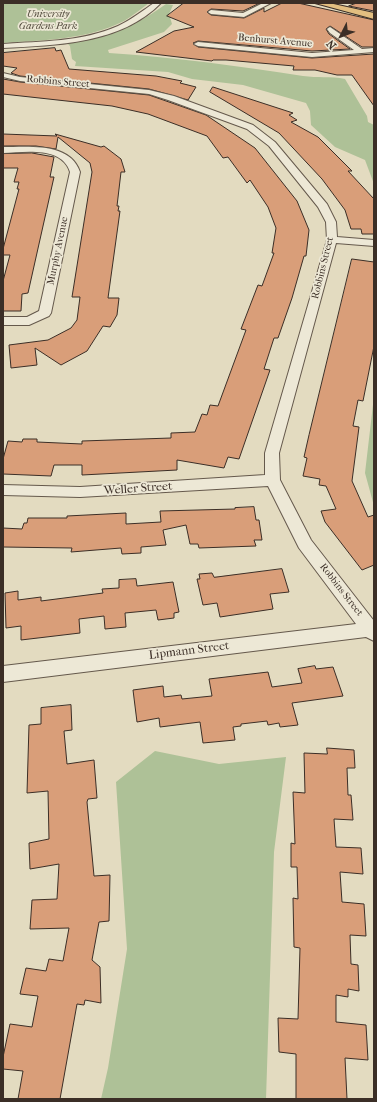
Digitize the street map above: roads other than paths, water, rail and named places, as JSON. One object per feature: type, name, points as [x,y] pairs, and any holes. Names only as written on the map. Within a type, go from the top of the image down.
[{"type":"main road","points":[[319,3],[333,4],[374,13]]},
{"type":"main road","points":[[333,4],[374,16]]},
{"type":"street","points":[[3,46],[55,42],[101,34],[130,22],[158,3]]},
{"type":"street","points":[[211,12],[244,15],[268,3]]},
{"type":"street","points":[[330,29],[332,32],[360,51]]},
{"type":"street","name":"Benhurst Avenue","points":[[198,44],[312,55],[374,50]]},
{"type":"street","name":"Robbins Street","points":[[3,75],[20,79],[149,92],[171,98],[250,127],[272,144],[323,206],[331,222],[332,240],[272,453],[273,480],[305,544],[373,631]]},
{"type":"street","name":"Murphy Avenue","points":[[3,150],[38,150],[53,152],[71,160],[75,172],[45,313],[24,321],[3,321]]},
{"type":"street","points":[[332,240],[374,243]]},
{"type":"street","name":"Weller Street","points":[[3,490],[80,492],[273,480]]},
{"type":"street","name":"Lipmann Street","points":[[3,674],[373,631]]},
{"type":"park label","name":"University Gardens Park","points":[[48,20]]}]
